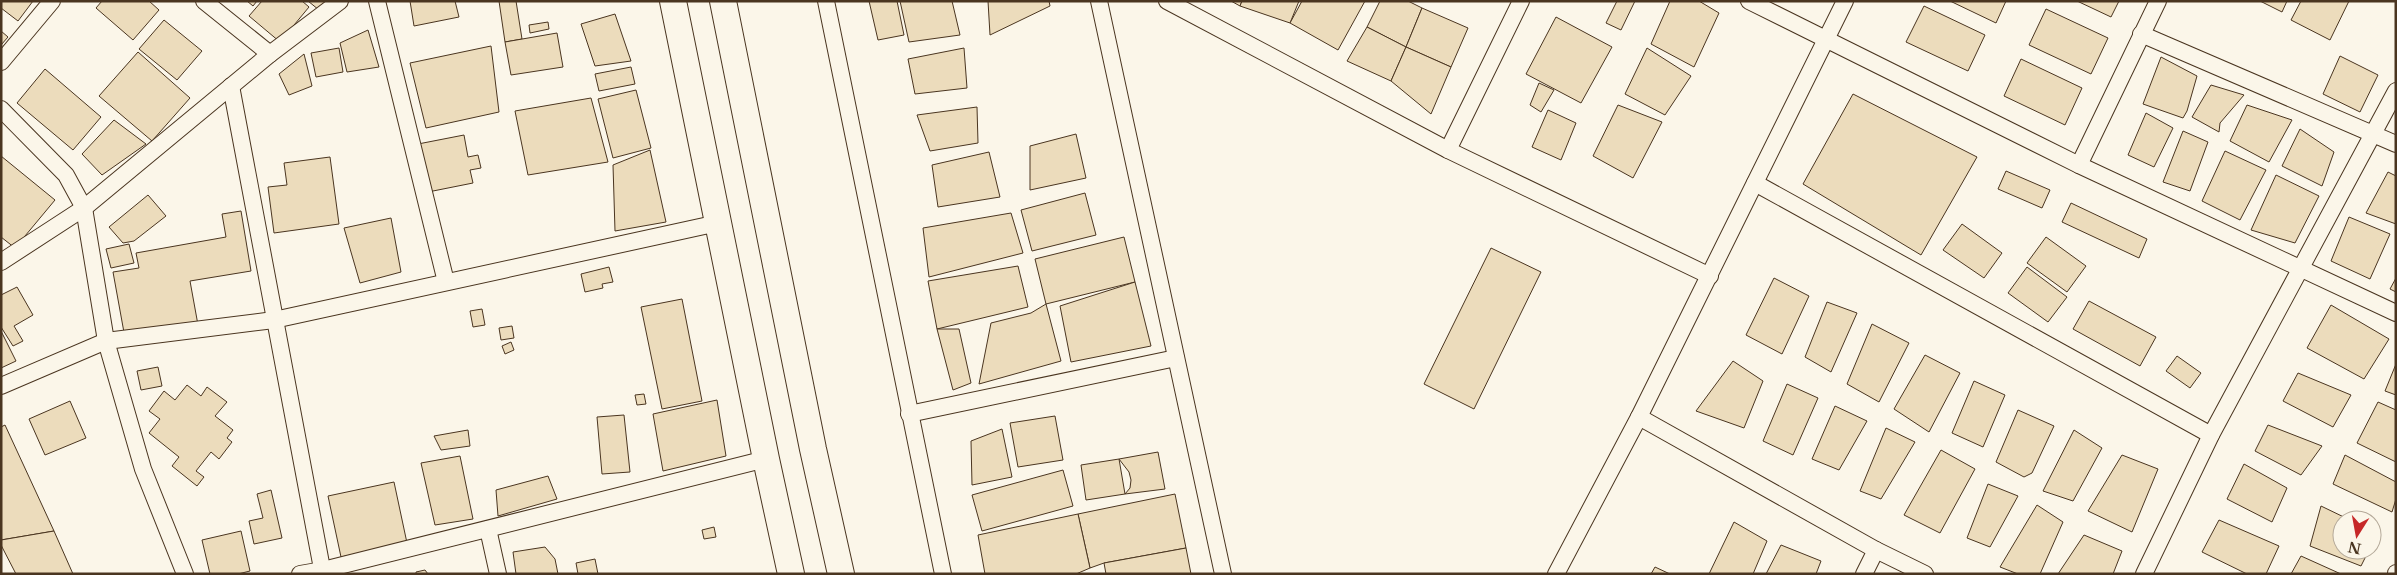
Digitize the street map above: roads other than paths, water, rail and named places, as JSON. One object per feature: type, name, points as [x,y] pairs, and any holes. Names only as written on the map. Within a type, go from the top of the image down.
[{"type":"main road","points":[[673,1],[791,574]]},
{"type":"main road","points":[[723,1],[813,449],[841,574]]},
{"type":"street","points":[[1,62],[52,1]]},
{"type":"street","points":[[204,1],[270,54]]},
{"type":"street","points":[[1,262],[84,208],[230,86],[340,1]]},
{"type":"street","points":[[377,1],[446,282]]},
{"type":"street","points":[[826,1],[943,574]]},
{"type":"street","points":[[1099,1],[1222,574]]},
{"type":"street","points":[[1167,1],[1448,150],[1710,276]]},
{"type":"street","points":[[1448,150],[1521,1]]},
{"type":"street","points":[[1749,1],[1828,38],[2079,165],[2396,313]]},
{"type":"street","points":[[1556,574],[1639,417],[1845,1]]},
{"type":"street","points":[[2079,165],[2158,1]]},
{"type":"street","points":[[2141,34],[2396,144]]},
{"type":"street","points":[[230,86],[323,572]]},
{"type":"street","points":[[2144,574],[2211,435],[2396,90]]},
{"type":"street","points":[[1,109],[66,175],[74,185],[84,208],[106,341],[142,469],[185,574]]},
{"type":"street","points":[[1755,183],[2211,435]]},
{"type":"street","points":[[1,386],[106,341],[274,320],[718,223]]},
{"type":"street","points":[[909,414],[1176,358]]},
{"type":"street","points":[[1639,417],[1876,550],[1925,574]]},
{"type":"street","points":[[300,574],[323,572],[766,459]]},
{"type":"street","points":[[488,529],[498,574]]},
{"type":"street","points":[[1864,574],[1876,550]]}]
